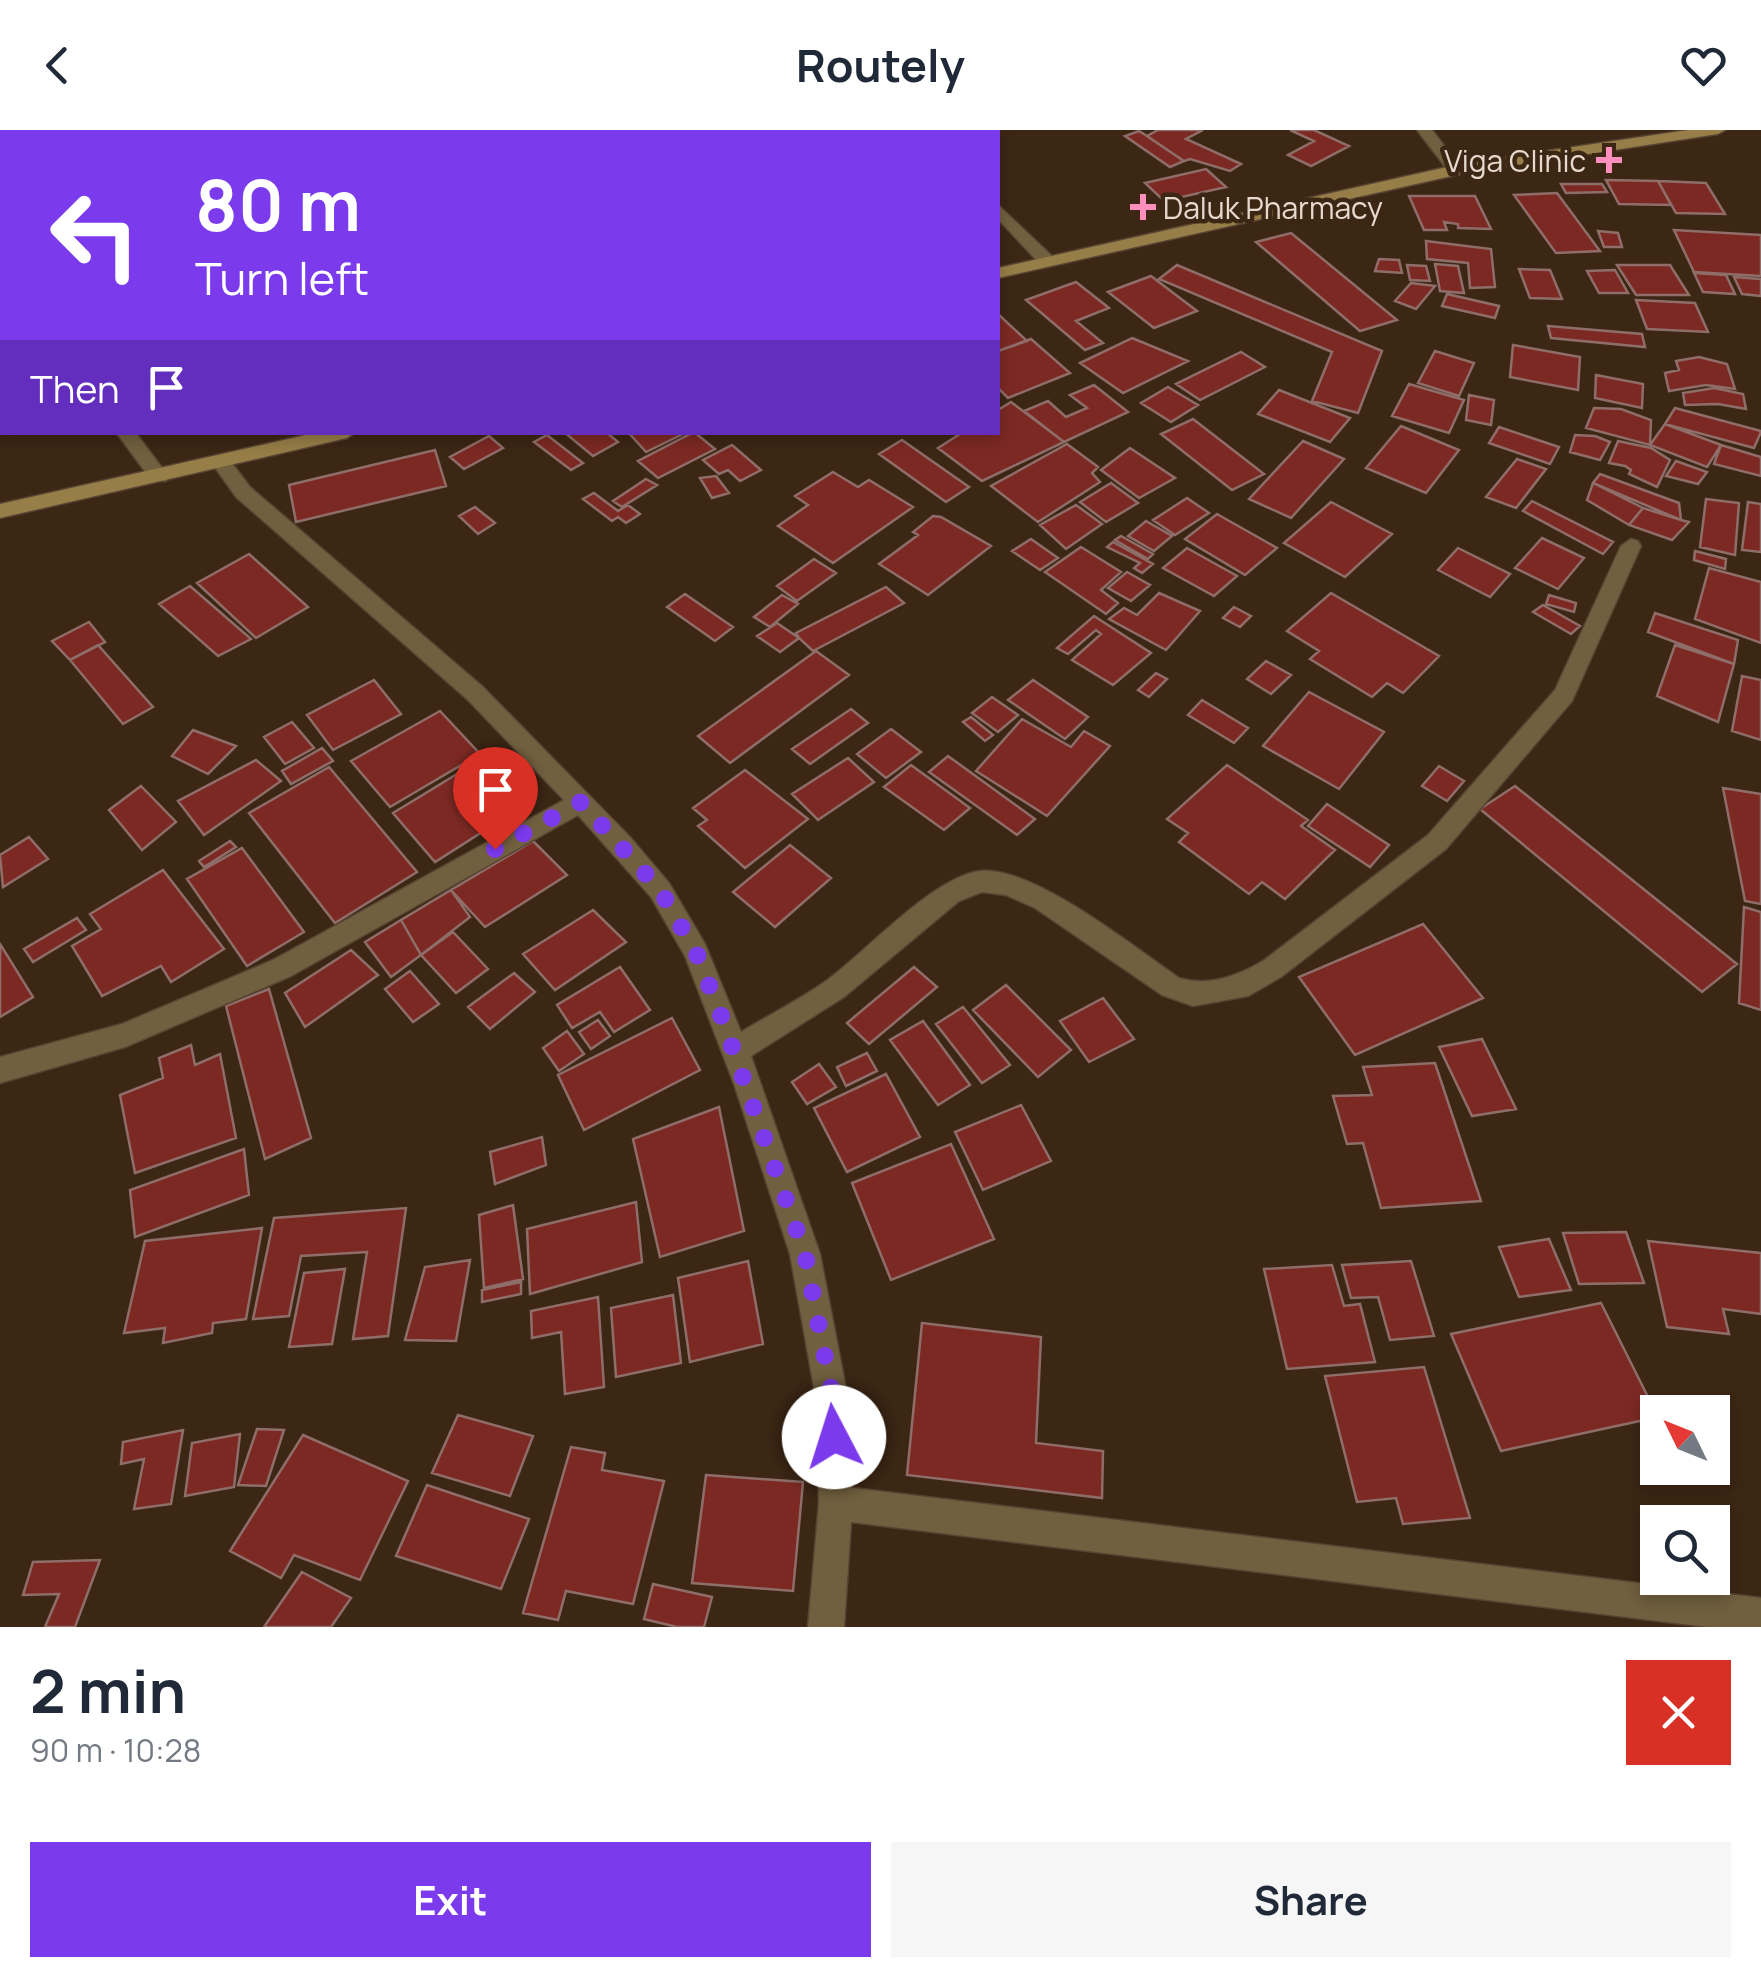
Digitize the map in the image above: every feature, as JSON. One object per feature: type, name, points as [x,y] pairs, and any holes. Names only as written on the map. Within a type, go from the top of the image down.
[{"type":"main road","points":[[1000,273],[1455,170],[1718,130]]},
{"type":"main road","points":[[0,510],[334,435]]},
{"type":"street","points":[[1424,130],[1455,170]]},
{"type":"street","points":[[1000,212],[1047,261]]},
{"type":"street","points":[[128,435],[158,477]]},
{"type":"street","points":[[222,462],[242,492],[474,694],[581,802],[660,890],[696,952],[735,1051],[805,1254],[834,1404],[836,1504],[826,1627]]},
{"type":"street","points":[[735,1051],[834,989],[950,894],[982,881],[1008,884],[1044,900],[1171,988],[1193,994],[1240,988],[1437,842],[1508,764],[1564,696],[1632,546]]},
{"type":"street","points":[[0,1070],[124,1035],[282,968],[581,802]]},
{"type":"street","points":[[836,1504],[1761,1616]]},
{"type":"building","points":[[1158,130],[1203,130],[1186,139],[1241,164],[1230,171],[1190,159],[1184,161],[1147,136]]},
{"type":"building","points":[[1290,130],[1314,130],[1349,146],[1311,166],[1288,155],[1314,141]]},
{"type":"building","points":[[1139,131],[1184,161],[1170,167],[1125,136]]},
{"type":"building","points":[[1206,169],[1226,187],[1164,201],[1145,183]]},
{"type":"building","points":[[1606,180],[1658,181],[1671,205],[1619,204]]},
{"type":"building","points":[[1658,181],[1706,183],[1725,214],[1676,213]]},
{"type":"building","points":[[1561,184],[1602,184],[1607,192],[1566,193]]},
{"type":"building","points":[[1557,193],[1600,251],[1556,253],[1514,195]]},
{"type":"building","points":[[1409,196],[1475,196],[1491,229],[1458,228],[1458,224],[1444,222],[1447,230],[1424,230]]},
{"type":"building","points":[[1674,230],[1761,235],[1761,276],[1694,272]]},
{"type":"building","points":[[1598,231],[1618,233],[1622,247],[1604,247]]},
{"type":"building","points":[[1291,233],[1397,320],[1360,331],[1256,242]]},
{"type":"building","points":[[1426,241],[1491,249],[1495,287],[1470,288],[1468,263],[1427,259]]},
{"type":"building","points":[[1379,259],[1399,260],[1402,273],[1375,271]]},
{"type":"building","points":[[1435,264],[1458,266],[1464,293],[1440,291]]},
{"type":"building","points":[[1177,265],[1382,351],[1358,413],[1312,401],[1332,352],[1159,279]]},
{"type":"building","points":[[1407,265],[1426,266],[1430,281],[1410,280]]},
{"type":"building","points":[[1617,265],[1670,265],[1689,295],[1636,295]]},
{"type":"building","points":[[1519,269],[1550,270],[1562,299],[1530,298]]},
{"type":"building","points":[[1615,270],[1628,293],[1599,293],[1587,271]]},
{"type":"building","points":[[1694,273],[1726,275],[1735,294],[1703,292]]},
{"type":"building","points":[[1151,276],[1197,311],[1154,328],[1108,292]]},
{"type":"building","points":[[1734,277],[1761,279],[1761,296],[1742,294]]},
{"type":"building","points":[[1076,282],[1109,308],[1076,321],[1103,343],[1085,350],[1026,300]]},
{"type":"building","points":[[1411,283],[1435,286],[1416,309],[1395,301]]},
{"type":"building","points":[[1447,294],[1499,306],[1495,318],[1442,306]]},
{"type":"building","points":[[1636,300],[1695,303],[1708,332],[1647,329]]},
{"type":"building","points":[[1000,316],[1027,341],[1000,350]]},
{"type":"building","points":[[1548,326],[1642,334],[1645,347],[1551,338]]},
{"type":"building","points":[[1132,338],[1188,361],[1123,393],[1080,363]]},
{"type":"building","points":[[1031,339],[1070,373],[1008,398],[1000,390],[1000,350]]},
{"type":"building","points":[[1513,345],[1580,357],[1578,390],[1510,377]]},
{"type":"building","points":[[1435,351],[1474,363],[1459,396],[1418,383]]},
{"type":"building","points":[[1241,352],[1265,367],[1200,400],[1176,384]]},
{"type":"building","points":[[1699,357],[1727,364],[1735,389],[1706,385],[1669,391],[1665,373],[1679,370],[1676,361]]},
{"type":"building","points":[[1596,375],[1643,384],[1642,408],[1595,398]]},
{"type":"building","points":[[1409,384],[1464,400],[1449,433],[1392,416]]},
{"type":"building","points":[[1094,385],[1128,412],[1064,442],[1024,411],[1048,401],[1066,417],[1087,408],[1070,395]]},
{"type":"building","points":[[1168,387],[1198,405],[1171,422],[1141,403]]},
{"type":"building","points":[[1714,388],[1743,394],[1746,409],[1718,404],[1685,405],[1683,393]]},
{"type":"building","points":[[1279,390],[1350,418],[1330,442],[1258,414]]},
{"type":"building","points":[[1469,395],[1494,400],[1491,425],[1466,420]]},
{"type":"building","points":[[1011,402],[1064,442],[982,481],[938,448],[958,435],[1000,435],[1000,409]]},
{"type":"building","points":[[1594,408],[1621,409],[1651,420],[1650,445],[1586,428]]},
{"type":"building","points":[[1675,408],[1761,432],[1754,448],[1665,424]]},
{"type":"building","points":[[1193,419],[1264,474],[1232,490],[1161,434]]},
{"type":"building","points":[[1665,424],[1721,445],[1707,467],[1650,445]]},
{"type":"building","points":[[1401,426],[1459,450],[1426,493],[1366,468]]},
{"type":"building","points":[[1499,427],[1559,447],[1550,464],[1489,443]]},
{"type":"building","points":[[547,435],[583,463],[571,470],[534,442]]},
{"type":"building","points":[[568,435],[610,435],[618,442],[593,456]]},
{"type":"building","points":[[631,435],[681,435],[646,452]]},
{"type":"building","points":[[688,435],[698,435],[715,449],[658,478],[638,461]]},
{"type":"building","points":[[1575,435],[1610,442],[1600,460],[1570,452]]},
{"type":"building","points":[[489,436],[503,448],[464,469],[450,457]]},
{"type":"building","points":[[902,440],[969,487],[946,502],[879,454]]},
{"type":"building","points":[[1303,441],[1344,459],[1291,518],[1249,499]]},
{"type":"building","points":[[1618,441],[1651,448],[1670,460],[1657,487],[1629,474],[1631,470],[1625,466],[1609,463]]},
{"type":"building","points":[[1067,444],[1098,467],[1092,473],[1100,482],[1038,522],[991,486]]},
{"type":"building","points":[[732,445],[761,470],[740,481],[728,470],[719,474],[703,460]]},
{"type":"building","points":[[1721,445],[1761,457],[1761,476],[1714,464]]},
{"type":"building","points":[[1130,448],[1175,478],[1139,498],[1101,470]]},
{"type":"building","points":[[435,450],[446,486],[296,522],[289,485]]},
{"type":"building","points":[[1517,459],[1546,469],[1516,508],[1486,497]]},
{"type":"building","points":[[1676,461],[1707,472],[1698,484],[1666,476]]},
{"type":"building","points":[[833,472],[858,487],[869,480],[913,507],[833,563],[778,526],[808,505],[795,496]]},
{"type":"building","points":[[1600,474],[1679,503],[1681,520],[1593,483]]},
{"type":"building","points":[[716,476],[729,493],[712,498],[700,478]]},
{"type":"building","points":[[646,479],[657,485],[622,507],[613,501]]},
{"type":"building","points":[[1111,483],[1138,503],[1106,522],[1080,502]]},
{"type":"building","points":[[1593,483],[1643,508],[1629,525],[1587,500]]},
{"type":"building","points":[[594,493],[618,511],[628,505],[640,514],[626,523],[618,517],[612,521],[583,499]]},
{"type":"building","points":[[1187,498],[1209,513],[1175,535],[1153,520]]},
{"type":"building","points":[[1706,499],[1739,503],[1735,555],[1700,547]]},
{"type":"building","points":[[1532,501],[1613,542],[1603,554],[1523,511]]},
{"type":"building","points":[[1331,502],[1392,534],[1345,577],[1284,543]]},
{"type":"building","points":[[1748,502],[1761,504],[1761,552],[1742,550]]},
{"type":"building","points":[[1076,505],[1102,524],[1066,549],[1040,525]]},
{"type":"building","points":[[475,507],[495,523],[478,534],[459,516]]},
{"type":"building","points":[[1643,508],[1689,522],[1672,540],[1629,525]]},
{"type":"building","points":[[1217,514],[1277,548],[1245,575],[1185,539]]},
{"type":"building","points":[[933,516],[991,546],[928,595],[879,564],[918,535],[913,532]]},
{"type":"building","points":[[1146,521],[1172,536],[1154,551],[1128,536]]},
{"type":"building","points":[[1121,536],[1153,554],[1148,559],[1115,540]]},
{"type":"building","points":[[1542,538],[1584,558],[1558,589],[1515,568]]},
{"type":"building","points":[[1031,539],[1058,558],[1040,570],[1012,551]]},
{"type":"building","points":[[1113,542],[1153,564],[1142,573],[1134,568],[1140,563],[1107,547]]},
{"type":"building","points":[[1081,547],[1121,572],[1101,590],[1118,603],[1106,614],[1045,572]]},
{"type":"building","points":[[1187,548],[1237,576],[1214,596],[1163,568]]},
{"type":"building","points":[[1458,548],[1510,574],[1490,597],[1438,570]]},
{"type":"building","points":[[1695,551],[1726,559],[1725,569],[1694,560]]},
{"type":"building","points":[[249,554],[308,607],[256,638],[197,583]]},
{"type":"building","points":[[814,559],[836,573],[797,601],[777,586]]},
{"type":"building","points":[[1709,568],[1761,582],[1761,643],[1695,619]]},
{"type":"building","points":[[1127,572],[1150,585],[1131,601],[1108,588]]},
{"type":"building","points":[[190,586],[251,639],[218,656],[159,604]]},
{"type":"building","points":[[886,587],[904,603],[813,651],[796,633]]},
{"type":"building","points":[[1159,593],[1200,611],[1166,650],[1109,619],[1124,608],[1137,615]]},
{"type":"building","points":[[1331,593],[1439,656],[1403,693],[1387,683],[1372,697],[1310,659],[1319,651],[1287,631]]},
{"type":"building","points":[[685,594],[733,627],[715,641],[667,607]]},
{"type":"building","points":[[782,595],[798,604],[770,627],[754,617]]},
{"type":"building","points":[[1549,595],[1576,603],[1574,612],[1546,604]]},
{"type":"building","points":[[1543,605],[1580,626],[1571,634],[1533,612]]},
{"type":"building","points":[[1234,607],[1251,616],[1240,627],[1223,618]]},
{"type":"building","points":[[1655,613],[1738,640],[1734,664],[1648,632]]},
{"type":"building","points":[[1094,616],[1151,653],[1113,685],[1072,660],[1101,634],[1096,630],[1068,654],[1057,648]]},
{"type":"building","points":[[89,622],[105,642],[70,660],[52,641]]},
{"type":"building","points":[[777,623],[799,638],[780,652],[757,636]]},
{"type":"building","points":[[98,645],[153,707],[123,724],[70,660]]},
{"type":"building","points":[[1675,645],[1734,664],[1718,722],[1657,696]]},
{"type":"building","points":[[816,651],[849,675],[730,763],[698,736]]},
{"type":"building","points":[[1266,661],[1291,675],[1271,694],[1247,679]]},
{"type":"building","points":[[1156,673],[1167,679],[1149,697],[1138,690]]},
{"type":"building","points":[[1742,676],[1761,680],[1761,740],[1732,731]]},
{"type":"building","points":[[374,680],[401,714],[333,750],[307,715]]},
{"type":"building","points":[[1033,680],[1088,717],[1065,739],[1008,700]]},
{"type":"building","points":[[1309,692],[1384,732],[1339,789],[1263,746]]},
{"type":"building","points":[[992,697],[1018,715],[998,732],[972,713]]},
{"type":"building","points":[[1202,700],[1248,728],[1234,743],[1188,715]]},
{"type":"building","points":[[851,709],[868,723],[810,764],[792,749]]},
{"type":"building","points":[[440,711],[480,754],[390,807],[351,761]]},
{"type":"building","points":[[971,717],[993,735],[985,741],[963,722]]},
{"type":"building","points":[[1022,719],[1071,747],[1084,731],[1110,746],[1047,816],[976,771]]},
{"type":"building","points":[[292,722],[314,748],[285,764],[264,737]]},
{"type":"building","points":[[891,729],[921,752],[886,778],[857,754]]},
{"type":"building","points":[[193,730],[236,746],[208,774],[172,756]]},
{"type":"building","points":[[322,748],[333,761],[291,784],[282,771]]},
{"type":"building","points":[[948,756],[1035,819],[1017,835],[929,772]]},
{"type":"building","points":[[848,758],[874,782],[818,820],[792,794]]},
{"type":"building","points":[[256,760],[281,781],[204,835],[178,801]]},
{"type":"building","points":[[480,760],[523,806],[435,862],[393,813]]},
{"type":"building","points":[[911,765],[970,808],[944,830],[884,787]]},
{"type":"building","points":[[1227,765],[1308,820],[1301,826],[1335,850],[1285,899],[1262,882],[1249,894],[1179,842],[1188,833],[1167,819]]},
{"type":"building","points":[[1439,766],[1464,781],[1447,801],[1422,786]]},
{"type":"building","points":[[329,767],[417,872],[335,923],[249,813]]},
{"type":"building","points":[[745,770],[808,819],[745,868],[698,826],[707,820],[693,808]]},
{"type":"building","points":[[141,786],[176,822],[142,850],[109,810]]},
{"type":"building","points":[[1515,786],[1737,964],[1702,992],[1480,809]]},
{"type":"building","points":[[1723,788],[1761,794],[1761,904],[1745,901]]},
{"type":"building","points":[[1327,804],[1389,845],[1370,867],[1308,826]]},
{"type":"building","points":[[29,837],[48,859],[3,887],[0,855]]},
{"type":"building","points":[[230,841],[236,847],[204,867],[199,861]]},
{"type":"building","points":[[533,841],[567,875],[485,927],[451,890]]},
{"type":"building","points":[[790,845],[831,878],[775,927],[733,892]]},
{"type":"building","points":[[242,848],[304,932],[247,966],[187,879]]},
{"type":"building","points":[[163,870],[224,949],[171,982],[161,966],[102,996],[72,946],[101,929],[90,914]]},
{"type":"building","points":[[451,890],[470,917],[421,955],[401,920]]},
{"type":"building","points":[[1744,907],[1761,912],[1761,1010],[1739,1003]]},
{"type":"building","points":[[593,910],[626,942],[555,990],[523,954]]},
{"type":"building","points":[[77,918],[86,930],[33,962],[24,949]]},
{"type":"building","points":[[401,920],[421,955],[391,977],[365,942]]},
{"type":"building","points":[[1423,924],[1483,998],[1355,1055],[1299,977]]},
{"type":"building","points":[[453,932],[488,969],[456,993],[421,955]]},
{"type":"building","points":[[0,944],[33,997],[0,1017]]},
{"type":"building","points":[[351,950],[378,975],[305,1027],[285,993]]},
{"type":"building","points":[[620,967],[650,1010],[614,1032],[600,1012],[572,1028],[557,1005]]},
{"type":"building","points":[[914,967],[937,987],[869,1044],[847,1023]]},
{"type":"building","points":[[410,971],[439,1004],[413,1022],[385,989]]},
{"type":"building","points":[[514,973],[535,992],[490,1029],[468,1007]]},
{"type":"building","points":[[1006,985],[1071,1050],[1038,1077],[973,1010]]},
{"type":"building","points":[[269,989],[311,1138],[265,1159],[226,1006]]},
{"type":"building","points":[[1103,998],[1134,1039],[1089,1062],[1060,1021]]},
{"type":"building","points":[[963,1007],[1010,1065],[982,1083],[936,1024]]},
{"type":"building","points":[[672,1018],[700,1070],[584,1130],[558,1075]]},
{"type":"building","points":[[598,1020],[610,1036],[591,1049],[579,1032]]},
{"type":"building","points":[[923,1021],[970,1085],[938,1105],[890,1040]]},
{"type":"building","points":[[567,1031],[584,1054],[559,1071],[543,1048]]},
{"type":"building","points":[[1482,1039],[1516,1109],[1472,1116],[1439,1047]]},
{"type":"building","points":[[191,1045],[195,1065],[220,1054],[236,1138],[135,1173],[120,1095],[163,1078],[159,1058]]},
{"type":"building","points":[[867,1053],[877,1071],[846,1086],[837,1067]]},
{"type":"building","points":[[1435,1063],[1481,1201],[1381,1208],[1363,1143],[1347,1144],[1333,1096],[1372,1095],[1363,1067]]},
{"type":"building","points":[[819,1064],[836,1087],[807,1104],[792,1082]]},
{"type":"building","points":[[886,1074],[920,1137],[847,1172],[814,1108]]},
{"type":"building","points":[[1021,1105],[1051,1161],[983,1190],[955,1132]]},
{"type":"building","points":[[719,1107],[744,1231],[660,1257],[633,1139]]},
{"type":"building","points":[[542,1137],[546,1165],[495,1184],[490,1152]]},
{"type":"building","points":[[951,1144],[994,1239],[891,1280],[852,1183]]},
{"type":"building","points":[[244,1149],[249,1195],[135,1237],[130,1190]]},
{"type":"building","points":[[636,1202],[642,1262],[530,1294],[527,1229]]},
{"type":"building","points":[[513,1205],[523,1279],[484,1288],[479,1215]]},
{"type":"building","points":[[406,1208],[388,1336],[353,1339],[367,1252],[301,1256],[289,1316],[253,1319],[274,1218]]},
{"type":"building","points":[[262,1228],[246,1319],[213,1323],[212,1333],[163,1343],[165,1328],[124,1333],[145,1241]]},
{"type":"building","points":[[1626,1232],[1644,1283],[1579,1284],[1563,1233]]},
{"type":"building","points":[[1549,1239],[1571,1290],[1519,1297],[1499,1247]]},
{"type":"building","points":[[1648,1241],[1761,1253],[1761,1314],[1723,1309],[1729,1334],[1667,1327]]},
{"type":"building","points":[[470,1260],[456,1341],[405,1340],[425,1267]]},
{"type":"building","points":[[748,1261],[763,1344],[690,1362],[678,1278]]},
{"type":"building","points":[[1411,1261],[1434,1336],[1390,1340],[1378,1297],[1351,1298],[1342,1265]]},
{"type":"building","points":[[1332,1265],[1344,1306],[1360,1304],[1375,1362],[1287,1369],[1264,1269]]},
{"type":"building","points":[[345,1269],[332,1344],[289,1347],[304,1273]]},
{"type":"building","points":[[521,1282],[521,1294],[482,1302],[482,1290]]},
{"type":"building","points":[[673,1295],[681,1363],[616,1377],[611,1308]]},
{"type":"building","points":[[598,1297],[604,1387],[565,1394],[561,1332],[532,1338],[531,1311]]},
{"type":"building","points":[[1601,1303],[1647,1395],[1640,1395],[1640,1421],[1501,1451],[1451,1334]]},
{"type":"building","points":[[922,1323],[1041,1337],[1036,1443],[1103,1451],[1102,1498],[907,1475]]},
{"type":"building","points":[[1424,1367],[1470,1518],[1403,1524],[1396,1498],[1357,1502],[1325,1376]]},
{"type":"building","points":[[458,1415],[533,1436],[510,1496],[432,1473]]},
{"type":"building","points":[[257,1429],[284,1430],[266,1486],[238,1485]]},
{"type":"building","points":[[183,1430],[171,1504],[134,1509],[144,1459],[121,1464],[123,1442]]},
{"type":"building","points":[[240,1434],[234,1487],[185,1496],[192,1443]]},
{"type":"building","points":[[303,1435],[408,1481],[360,1580],[294,1555],[281,1578],[230,1551]]},
{"type":"building","points":[[571,1447],[605,1453],[602,1470],[664,1481],[633,1604],[566,1591],[558,1620],[523,1613]]},
{"type":"building","points":[[706,1475],[803,1482],[793,1591],[692,1583]]},
{"type":"building","points":[[427,1485],[529,1519],[501,1589],[396,1556]]},
{"type":"building","points":[[100,1560],[75,1627],[45,1627],[59,1594],[23,1595],[33,1562]]},
{"type":"building","points":[[302,1572],[351,1598],[331,1627],[264,1627]]},
{"type":"building","points":[[653,1584],[712,1597],[704,1627],[677,1627],[644,1619]]},
{"type":"place","name":"Viga Clinic","points":[[1609,160]]},
{"type":"place","name":"Daluk Pharmacy","points":[[1143,207]]},
{"type":"route","points":[[495,849],[581,802],[660,890],[696,952],[748,1084],[805,1254],[834,1404],[834,1437]]}]
